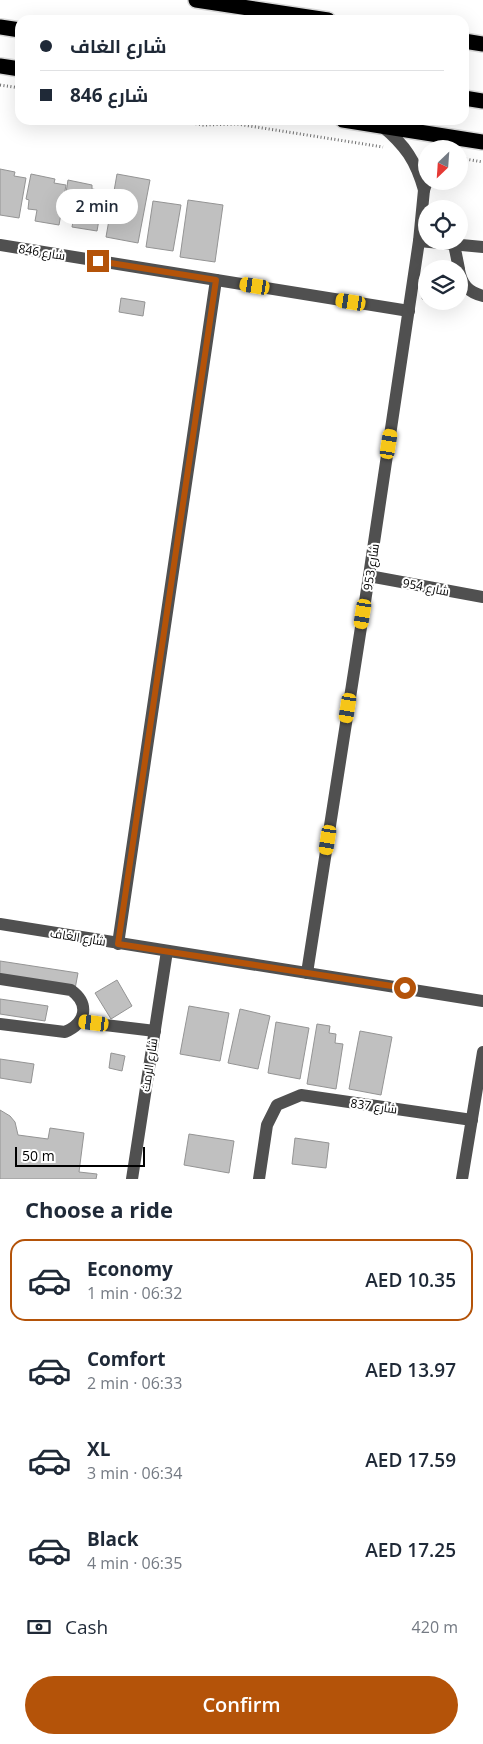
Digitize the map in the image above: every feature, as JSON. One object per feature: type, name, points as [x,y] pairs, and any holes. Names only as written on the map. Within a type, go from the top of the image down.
[{"type":"highway","points":[[196,0],[295,15]]},
{"type":"highway","points":[[0,27],[15,29]]},
{"type":"highway","points":[[469,42],[483,44]]},
{"type":"highway","points":[[0,66],[15,68]]},
{"type":"highway","points":[[469,99],[483,101]]},
{"type":"highway","points":[[376,125],[439,140]]},
{"type":"highway","points":[[468,142],[483,142]]},
{"type":"street","name":"شارع 953","points":[[382,126],[407,150],[418,170]]},
{"type":"street","name":"شارع 846","points":[[0,245],[409,311]]},
{"type":"street","points":[[468,245],[483,247]]},
{"type":"street","name":"شارع 953","points":[[307,972],[419,250]]},
{"type":"street","points":[[118,944],[216,280]]},
{"type":"street","points":[[468,289],[483,296]]},
{"type":"street","name":"شارع 954","points":[[369,576],[483,597]]},
{"type":"street","name":"شارع الغاف","points":[[0,924],[483,1001]]},
{"type":"street","name":"شارع الرمث","points":[[132,1179],[167,951]]},
{"type":"street","points":[[0,979],[71,990],[83,1004],[80,1022],[74,1029],[65,1032],[0,1024]]},
{"type":"street","points":[[80,1022],[154,1031]]},
{"type":"street","points":[[462,1179],[483,1052]]},
{"type":"street","name":"شارع 837","points":[[259,1179],[267,1125],[277,1105],[301,1095],[472,1120]]},
{"type":"path","points":[[0,85],[15,87]]},
{"type":"path","points":[[244,125],[407,150]]},
{"type":"path","points":[[468,160],[483,162]]},
{"type":"building","points":[[0,169],[15,172],[14,176],[26,178],[19,218],[0,215]]},
{"type":"building","points":[[31,174],[55,179],[54,183],[66,185],[59,225],[35,221],[37,210],[28,209],[29,200],[26,199]]},
{"type":"building","points":[[117,174],[150,180],[138,243],[106,237]]},
{"type":"building","points":[[68,180],[92,185],[92,189],[104,191],[97,231],[72,227],[74,216],[65,214],[67,206],[64,205]]},
{"type":"building","points":[[188,200],[223,205],[215,262],[180,257]]},
{"type":"building","points":[[153,201],[181,205],[173,251],[146,247]]},
{"type":"building","points":[[121,298],[145,302],[143,316],[119,312]]},
{"type":"building","points":[[0,961],[78,973],[75,989],[0,976]]},
{"type":"building","points":[[117,980],[132,1006],[111,1019],[95,993]]},
{"type":"building","points":[[0,999],[48,1006],[45,1021],[0,1014]]},
{"type":"building","points":[[189,1006],[229,1013],[220,1061],[180,1054]]},
{"type":"building","points":[[240,1009],[270,1016],[258,1069],[228,1063]]},
{"type":"building","points":[[276,1022],[309,1028],[300,1079],[268,1073]]},
{"type":"building","points":[[317,1024],[330,1026],[329,1033],[336,1034],[335,1043],[343,1044],[336,1089],[307,1084]]},
{"type":"building","points":[[360,1031],[392,1037],[381,1095],[349,1089]]},
{"type":"building","points":[[111,1053],[125,1056],[122,1071],[109,1068]]},
{"type":"building","points":[[0,1059],[34,1064],[31,1083],[0,1078]]},
{"type":"building","points":[[0,1110],[10,1116],[15,1122],[18,1135],[48,1139],[50,1128],[84,1133],[79,1172],[97,1174],[96,1179],[0,1179]]},
{"type":"building","points":[[189,1134],[234,1141],[229,1173],[184,1165]]},
{"type":"building","points":[[295,1138],[329,1143],[326,1168],[292,1164]]},
{"type":"route","points":[[98,261],[216,280],[118,944],[405,988]]}]
